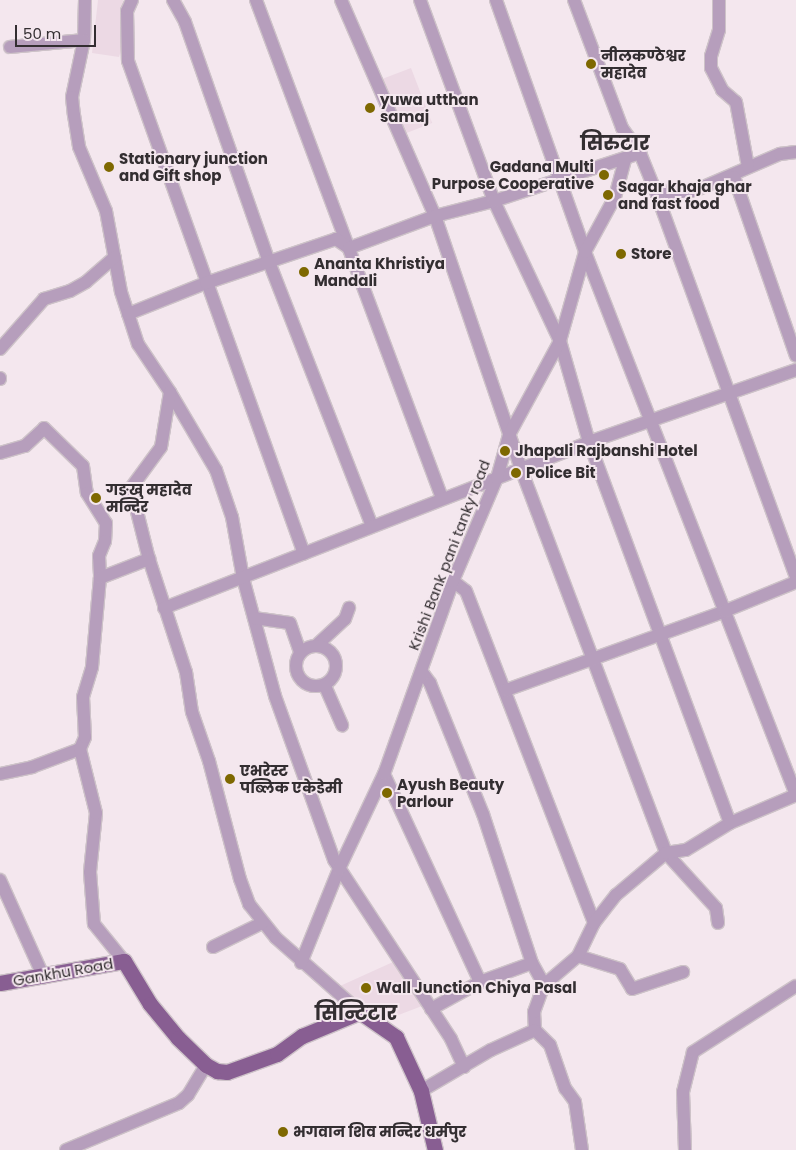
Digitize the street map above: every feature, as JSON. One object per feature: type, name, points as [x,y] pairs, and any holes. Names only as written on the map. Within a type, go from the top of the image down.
[{"type":"main road","name":"Gankhu Road","points":[[0,983],[44,978],[124,961],[150,1004],[206,1065]]},
{"type":"main road","points":[[206,1065],[226,1072],[277,1054],[302,1036],[360,1012],[396,1037],[421,1091],[435,1150]]},
{"type":"street","points":[[85,0],[84,40],[72,97],[79,147],[106,211],[128,314],[138,344],[170,392],[216,470],[232,517],[243,578],[274,696],[339,869],[451,1039],[464,1067]]},
{"type":"street","points":[[132,0],[127,11],[128,61],[169,169],[206,283],[304,554]]},
{"type":"street","points":[[173,0],[185,22],[269,262],[372,526]]},
{"type":"street","points":[[256,0],[442,498]]},
{"type":"street","points":[[340,0],[435,216],[521,469],[591,659],[666,853],[716,908],[718,923]]},
{"type":"street","points":[[420,0],[494,201],[560,341],[589,442],[658,633],[730,823]]},
{"type":"street","points":[[496,0],[586,252],[796,795],[730,823],[686,850],[666,853],[616,895],[594,923],[578,956],[544,985],[534,1012],[535,1030],[550,1045],[565,1088],[575,1102],[582,1150]]},
{"type":"street","points":[[574,0],[622,128],[640,152],[654,187],[796,577]]},
{"type":"street","points":[[719,0],[719,30],[711,56],[711,68],[722,90],[736,102],[748,167]]},
{"type":"street","points":[[10,47],[84,40]]},
{"type":"street","points":[[349,248],[435,216],[494,201],[626,160],[640,152]]},
{"type":"street","points":[[654,187],[669,192],[694,191],[734,177],[748,167],[780,154],[796,152]]},
{"type":"street","name":"Krishi Bank pani tanky road","points":[[301,962],[339,869],[384,774],[453,581],[496,478],[510,435],[560,341],[586,252],[616,197],[626,160]]},
{"type":"street","points":[[734,177],[796,356]]},
{"type":"street","points":[[128,314],[206,283],[336,239],[349,248]]},
{"type":"street","points":[[0,349],[44,299],[70,291],[86,282],[115,257]]},
{"type":"street","points":[[164,608],[589,442],[796,370]]},
{"type":"street","points":[[170,392],[161,447],[131,488],[149,559],[186,672],[192,712],[209,761],[240,879],[249,904],[262,922],[301,962],[360,1012]]},
{"type":"street","points":[[0,454],[25,446],[44,428],[83,466],[87,494],[106,523],[105,541],[99,556],[100,578],[92,667],[82,697],[85,728],[80,748],[96,813],[90,872],[94,924],[124,961]]},
{"type":"street","points":[[100,578],[149,559]]},
{"type":"street","points":[[453,581],[466,591],[506,690],[594,923]]},
{"type":"street","points":[[506,690],[658,633],[725,611],[796,582]]},
{"type":"street","points":[[300,652],[305,647],[318,644],[345,619],[349,608]]},
{"type":"street","points":[[254,618],[290,623],[300,652],[298,665],[303,680],[314,687],[325,686],[333,679],[335,668],[329,652],[318,644]]},
{"type":"street","points":[[422,672],[430,683],[484,814],[532,963],[544,985]]},
{"type":"street","points":[[325,686],[342,725]]},
{"type":"street","points":[[0,774],[32,767],[80,748]]},
{"type":"street","points":[[384,774],[480,982]]},
{"type":"street","points":[[0,880],[44,978]]},
{"type":"street","points":[[213,947],[262,922]]},
{"type":"street","points":[[578,956],[620,970],[632,989],[684,972]]},
{"type":"street","points":[[431,1009],[480,982],[532,963]]},
{"type":"street","points":[[685,1150],[682,1092],[693,1052],[796,986]]},
{"type":"street","points":[[421,1091],[535,1030]]},
{"type":"street","points":[[66,1150],[179,1103],[188,1095],[206,1065]]},
{"type":"shaded area","points":[[98,0],[123,0],[121,33],[126,34],[119,57],[92,53]]},
{"type":"shaded area","points":[[411,68],[432,123],[401,135],[380,80]]},
{"type":"shaded area","points":[[393,962],[422,1006],[375,1024],[340,986]]},
{"type":"place","name":"नीलकण्ठेश्वर महादेव","points":[[591,64]]},
{"type":"place","name":"yuwa utthan samaj","points":[[370,108]]},
{"type":"place","name":"Stationary junction and Gift shop","points":[[109,167]]},
{"type":"place","name":"Gadana Multi Purpose Cooperative","points":[[604,175]]},
{"type":"place","name":"Sagar khaja ghar and fast food","points":[[608,195]]},
{"type":"place","name":"Store","points":[[621,254]]},
{"type":"place","name":"Ananta Khristiya Mandali","points":[[304,272]]},
{"type":"place","name":"Jhapali Rajbanshi Hotel","points":[[505,451]]},
{"type":"place","name":"Police Bit","points":[[516,473]]},
{"type":"place","name":"गङ्खु महादेव मन्दिर","points":[[96,498]]},
{"type":"place","name":"एभरेस्ट पब्लिक एकेडेमी","points":[[230,779]]},
{"type":"place","name":"Ayush Beauty Parlour","points":[[387,793]]},
{"type":"place","name":"Wall Junction Chiya Pasal","points":[[366,988]]},
{"type":"place","name":"भगवान शिव मन्दिर धर्मपुर","points":[[283,1132]]},
{"type":"district","name":"सिरुटार","points":[[615,143]]},
{"type":"district","name":"सिन्टिटार","points":[[356,1013]]}]
